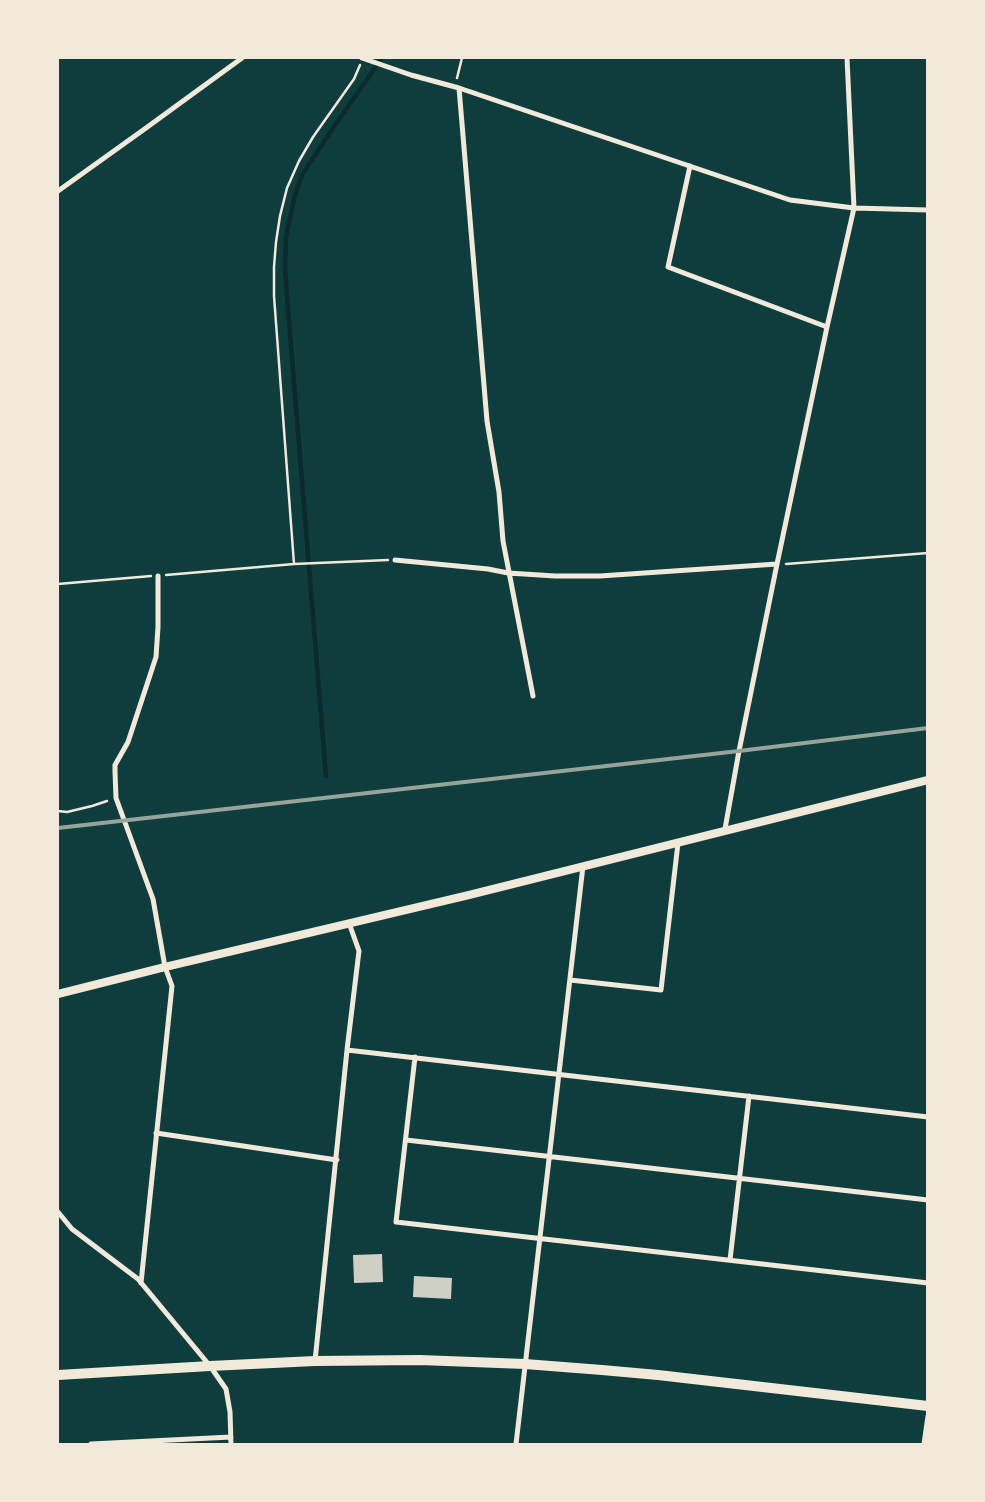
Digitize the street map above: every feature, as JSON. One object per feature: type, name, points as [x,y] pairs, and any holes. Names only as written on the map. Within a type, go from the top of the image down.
[{"type":"highway","points":[[58,1376],[315,1361],[420,1360],[525,1364],[658,1375],[928,1406]]},
{"type":"street","points":[[58,191],[242,58]]},
{"type":"street","points":[[363,58],[410,75],[457,87],[790,200],[854,208],[928,210]]},
{"type":"street","points":[[725,829],[739,751],[826,327],[854,208],[847,58]]},
{"type":"street","points":[[457,87],[487,421],[499,492],[502,541],[534,696]]},
{"type":"street","points":[[690,166],[668,267],[826,327]]},
{"type":"street","points":[[394,560],[488,569],[508,573],[555,576],[600,576],[777,564]]},
{"type":"street","points":[[141,1283],[172,986],[165,967],[153,899],[116,798],[116,765],[128,742],[156,657],[158,576]]},
{"type":"street","points":[[58,994],[350,924],[678,843],[725,829],[928,780]]},
{"type":"street","points":[[570,980],[661,990],[678,843]]},
{"type":"street","points":[[516,1444],[583,866]]},
{"type":"street","points":[[315,1361],[359,951],[350,924]]},
{"type":"street","points":[[348,1050],[928,1117]]},
{"type":"street","points":[[415,1058],[396,1222],[928,1283]]},
{"type":"street","points":[[730,1260],[749,1096]]},
{"type":"street","points":[[156,1133],[336,1160]]},
{"type":"street","points":[[406,1140],[928,1200]]},
{"type":"street","points":[[58,1212],[72,1229],[138,1279],[210,1366],[226,1389],[230,1412],[231,1444]]},
{"type":"street","points":[[924,1444],[928,1416]]},
{"type":"street","points":[[91,1444],[231,1436]]},
{"type":"path","points":[[294,564],[274,296],[276,242],[280,216],[288,188],[299,161],[313,137],[354,79],[363,58]]},
{"type":"path","points":[[457,87],[462,58]]},
{"type":"path","points":[[777,564],[928,553]]},
{"type":"path","points":[[58,584],[294,564],[394,560]]},
{"type":"path","points":[[58,811],[67,812],[116,798]]},
{"type":"building","points":[[382,1254],[383,1282],[354,1283],[353,1255]]},
{"type":"building","points":[[414,1276],[452,1278],[451,1299],[413,1297]]},
{"type":"waterway","points":[[326,776],[288,309],[285,267],[286,237],[294,199],[302,175],[382,58]]},
{"type":"railway","points":[[58,828],[928,728]]}]
